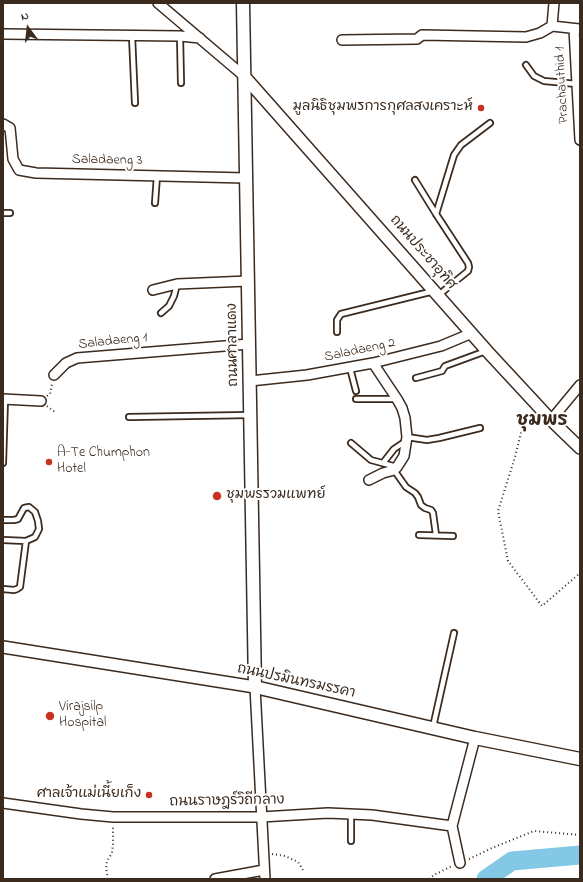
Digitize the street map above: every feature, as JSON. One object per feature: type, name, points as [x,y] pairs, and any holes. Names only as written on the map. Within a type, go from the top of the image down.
[{"type":"main road","name":"ถนนศาลาแดง","points":[[243,3],[255,687]]},
{"type":"main road","name":"ถนนปรมินทรมรรคา","points":[[255,687],[474,738],[580,759]]},
{"type":"street","points":[[158,3],[244,76]]},
{"type":"street","points":[[552,26],[554,3]]},
{"type":"street","points":[[342,40],[417,39],[422,35],[526,37],[540,33],[552,26],[577,29]]},
{"type":"street","name":"Prachauthid 1","points":[[577,29],[580,140]]},
{"type":"street","points":[[3,34],[180,36],[200,38]]},
{"type":"street","name":"ถนนประชาอุทิศ","points":[[244,76],[440,292],[487,351],[551,420],[580,448]]},
{"type":"street","name":"Saladaeng 3","points":[[3,124],[10,128],[13,159],[19,170],[36,173],[246,178]]},
{"type":"street","points":[[153,290],[177,284],[248,281]]},
{"type":"street","name":"Saladaeng 2","points":[[250,381],[307,375],[350,368],[441,346],[472,333]]},
{"type":"street","name":"Saladaeng 1","points":[[54,375],[66,363],[77,358],[249,344]]},
{"type":"street","points":[[369,480],[395,468],[404,456],[407,439],[402,408],[373,363]]},
{"type":"street","points":[[551,420],[579,387]]},
{"type":"street","points":[[4,399],[41,401]]},
{"type":"street","name":"ถนนปรมินทรมรรคา","points":[[3,648],[255,687]]},
{"type":"street","points":[[215,879],[264,874],[255,687]]},
{"type":"street","points":[[460,863],[452,826],[474,738]]},
{"type":"street","name":"ถนนราษฎร์วิถีกลาง","points":[[3,804],[113,817],[261,817],[328,812],[351,813],[452,826]]},
{"type":"lane","points":[[132,36],[135,103]]},
{"type":"lane","points":[[180,36],[181,83]]},
{"type":"lane","points":[[526,65],[534,76],[544,81],[578,87]]},
{"type":"lane","points":[[436,214],[454,155],[461,145],[490,123]]},
{"type":"lane","points":[[155,204],[157,176]]},
{"type":"lane","points":[[415,180],[468,263],[468,270],[452,284]]},
{"type":"lane","points":[[3,212],[10,213]]},
{"type":"lane","points":[[161,313],[169,306],[174,296],[177,284]]},
{"type":"lane","points":[[337,332],[337,320],[341,314],[440,292]]},
{"type":"lane","points":[[416,378],[442,371],[445,366],[487,351]]},
{"type":"lane","points":[[350,368],[356,391]]},
{"type":"lane","points":[[3,463],[4,399]]},
{"type":"lane","points":[[356,399],[397,399]]},
{"type":"lane","points":[[129,418],[250,415]]},
{"type":"lane","points":[[383,463],[394,449],[407,439],[427,440],[480,428]]},
{"type":"lane","points":[[351,443],[371,460],[395,468],[406,487],[415,492],[418,496],[421,505],[431,510],[433,513],[436,535]]},
{"type":"lane","points":[[3,520],[18,519],[24,508],[29,507],[35,512],[39,530],[35,537],[26,541],[3,540]]},
{"type":"lane","points":[[419,535],[453,536]]},
{"type":"lane","points":[[3,589],[14,590],[20,587],[26,541]]},
{"type":"lane","points":[[433,728],[454,633]]},
{"type":"lane","points":[[351,813],[351,841]]},
{"type":"path","points":[[41,401],[50,394],[54,375]]},
{"type":"path","points":[[526,413],[515,457],[498,511],[508,561],[542,606],[580,573]]},
{"type":"path","points":[[108,879],[106,868],[107,861],[112,853],[113,817]]},
{"type":"path","points":[[429,879],[434,875],[492,848],[534,831],[580,835]]},
{"type":"path","points":[[263,853],[285,856],[298,862],[304,870]]},
{"type":"waterway","points":[[486,879],[512,861],[580,855]]},
{"type":"place","name":"มูลนิธิชุมพรการกุศลสงเคราะห์","points":[[481,108]]},
{"type":"place","name":"A-Te Chumphon Hotel","points":[[49,462]]},
{"type":"place","name":"ชุมพรรวมแพทย์","points":[[217,496]]},
{"type":"place","name":"Virajsilp Hospital","points":[[50,716]]},
{"type":"place","name":"ศาลเจ้าแม่เนี้ยเก็ง","points":[[149,795]]},
{"type":"district","name":"ชุมพร","points":[[542,422]]}]
